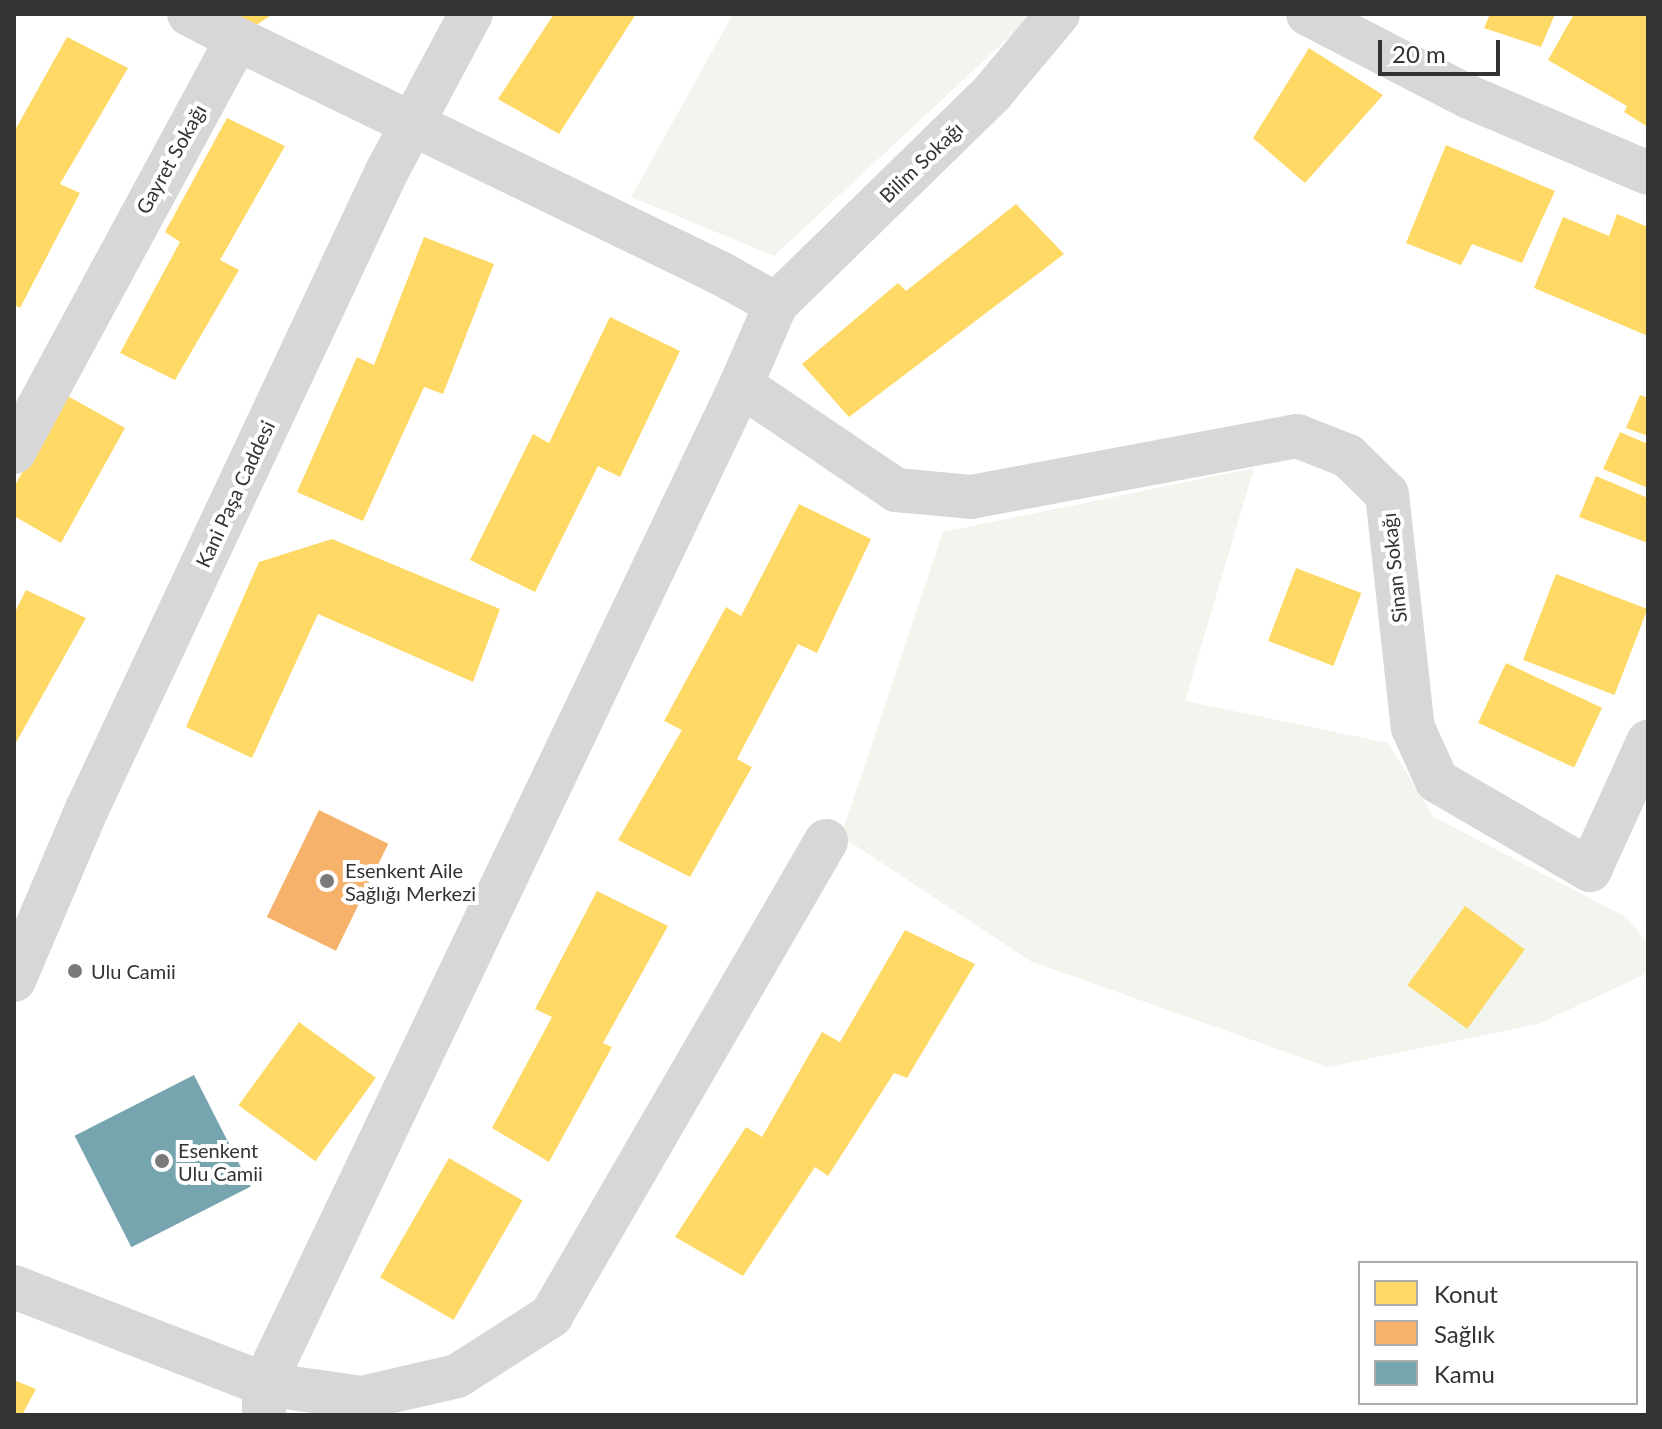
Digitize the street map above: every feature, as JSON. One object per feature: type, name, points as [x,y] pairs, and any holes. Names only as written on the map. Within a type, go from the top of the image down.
[{"type":"street","points":[[189,14],[776,304],[741,385],[264,1400]]},
{"type":"street","name":"Kani Paşa Caddesi","points":[[14,980],[23,932],[93,795],[387,171],[471,14]]},
{"type":"street","name":"Bilim Sokağı","points":[[776,304],[992,93],[1058,14]]},
{"type":"street","points":[[1308,14],[1469,97],[1648,173]]},
{"type":"street","name":"Gayret Sokağı","points":[[14,452],[237,39]]},
{"type":"street","name":"Sinan Sokağı","points":[[741,385],[896,490],[971,497],[1297,436],[1310,441],[1348,456],[1387,494],[1413,728],[1437,781],[1590,870],[1648,742]]},
{"type":"street","points":[[14,1287],[264,1400],[362,1398],[457,1376],[551,1316],[826,841]]},
{"type":"shaded area","points":[[733,14],[1034,14],[774,256],[631,197]]},
{"type":"shaded area","points":[[1254,468],[1185,701],[1388,743],[1434,817],[1626,917],[1648,943],[1648,973],[1538,1024],[1328,1067],[1030,961],[841,836],[943,532]]},
{"type":"building: Konut","points":[[219,14],[273,14],[250,29]]},
{"type":"building: Konut","points":[[554,14],[636,14],[559,134],[498,99]]},
{"type":"building: Konut","points":[[1490,14],[1555,14],[1541,47],[1484,28]]},
{"type":"building: Konut","points":[[1574,14],[1648,14],[1648,127],[1624,112],[1627,106],[1548,60]]},
{"type":"building: Konut","points":[[67,37],[128,68],[60,184],[80,193],[20,308],[14,305],[14,132]]},
{"type":"building: Konut","points":[[1309,48],[1383,95],[1305,183],[1253,138]]},
{"type":"building: Konut","points":[[227,118],[285,146],[220,260],[239,270],[175,380],[120,353],[180,242],[165,232]]},
{"type":"building: Konut","points":[[1446,145],[1555,191],[1522,263],[1472,244],[1461,265],[1406,243]]},
{"type":"building: Konut","points":[[1016,204],[1064,254],[849,417],[802,364],[898,283],[906,291]]},
{"type":"building: Konut","points":[[1617,214],[1648,227],[1648,336],[1534,288],[1563,217],[1609,236]]},
{"type":"building: Konut","points":[[424,237],[494,264],[443,394],[424,387],[363,521],[297,492],[357,357],[374,365]]},
{"type":"building: Konut","points":[[610,317],[680,351],[620,477],[598,466],[535,592],[470,560],[533,434],[549,443]]},
{"type":"building: Konut","points":[[66,395],[125,428],[61,543],[14,516],[14,487]]},
{"type":"building: Konut","points":[[1640,395],[1648,398],[1648,436],[1626,428]]},
{"type":"building: Konut","points":[[1620,432],[1648,444],[1648,488],[1603,469]]},
{"type":"building: Konut","points":[[1596,476],[1648,498],[1648,543],[1579,517]]},
{"type":"building: Konut","points":[[799,504],[871,539],[817,653],[798,644],[737,759],[752,767],[690,877],[618,840],[682,730],[664,721],[726,607],[741,616]]},
{"type":"building: Konut","points":[[332,539],[500,609],[473,682],[318,614],[252,758],[186,727],[259,562]]},
{"type":"building: Konut","points":[[1296,568],[1361,593],[1333,666],[1268,641]]},
{"type":"building: Konut","points":[[1556,574],[1647,609],[1615,695],[1523,660]]},
{"type":"building: Konut","points":[[26,590],[86,618],[14,746],[14,614]]},
{"type":"building: Konut","points":[[1506,663],[1602,708],[1574,768],[1478,723]]},
{"type":"building: Konut","points":[[597,891],[668,926],[603,1043],[612,1047],[549,1162],[492,1128],[552,1017],[535,1009]]},
{"type":"building: Konut","points":[[1465,906],[1525,949],[1467,1029],[1407,985]]},
{"type":"building: Konut","points":[[905,930],[975,964],[907,1078],[894,1073],[828,1176],[815,1167],[743,1276],[675,1237],[746,1127],[762,1137],[822,1032],[840,1042]]},
{"type":"building: Konut","points":[[299,1022],[376,1078],[315,1161],[238,1105]]},
{"type":"building: Konut","points":[[449,1158],[523,1200],[454,1320],[380,1278]]},
{"type":"building: Konut","points":[[14,1380],[36,1389],[22,1415],[14,1415]]},
{"type":"building: Sağlık","name":"Esenkent Aile Sağlığı Merkezi","points":[[319,810],[388,844],[336,951],[267,917]]},
{"type":"building: Kamu","name":"Esenkent Ulu Camii","points":[[194,1075],[251,1186],[131,1247],[75,1136]]},
{"type":"place","name":"Esenkent Aile Sağlığı Merkezi","points":[[327,881]]},
{"type":"place","name":"Ulu Camii","points":[[75,971]]},
{"type":"place","name":"Esenkent Ulu Camii","points":[[162,1161]]}]
